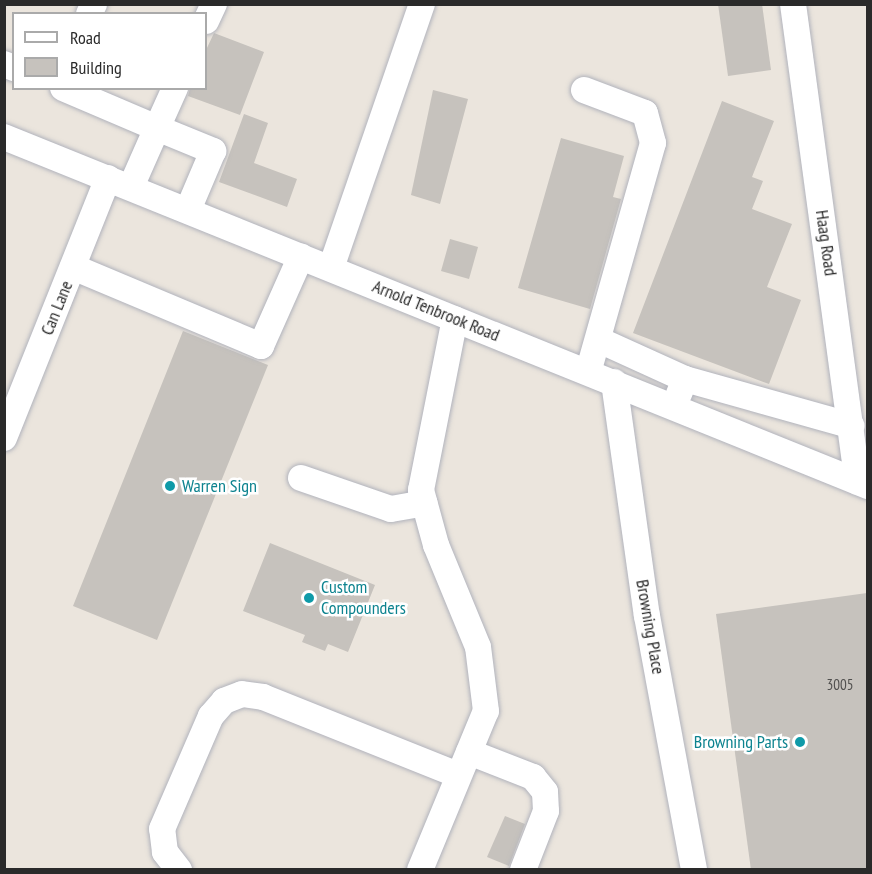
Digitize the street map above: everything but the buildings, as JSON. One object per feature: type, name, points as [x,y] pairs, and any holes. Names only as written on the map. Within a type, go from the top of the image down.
[{"type":"street","points":[[207,19],[214,4]]},
{"type":"street","points":[[331,268],[422,4]]},
{"type":"street","name":"Haag Road","points":[[793,4],[852,426],[863,484]]},
{"type":"street","points":[[68,90],[213,151],[188,210]]},
{"type":"street","name":"Can Lane","points":[[4,438],[74,267],[119,183],[158,128],[174,90]]},
{"type":"street","points":[[584,90],[645,113],[653,143],[599,340],[588,372]]},
{"type":"street","name":"Arnold Tenbrook Road","points":[[4,137],[863,484]]},
{"type":"street","points":[[74,267],[261,346],[301,256]]},
{"type":"street","points":[[420,870],[456,774],[469,752],[486,711],[477,647],[424,503],[424,460],[455,319]]},
{"type":"street","points":[[599,340],[685,379],[852,426]]},
{"type":"street","points":[[674,407],[685,379]]},
{"type":"street","name":"Browning Place","points":[[614,382],[647,616],[694,870]]},
{"type":"street","points":[[301,478],[391,509],[424,503]]},
{"type":"street","points":[[179,870],[165,852],[162,829],[211,716],[224,701],[242,694],[263,697],[456,774]]},
{"type":"street","points":[[469,752],[533,777],[545,792],[546,811],[523,870]]},
{"type":"place","name":"Warren Sign","points":[[170,486]]},
{"type":"place","name":"Custom Compounders","points":[[309,598]]},
{"type":"place","name":"Browning Parts","points":[[800,742]]}]
